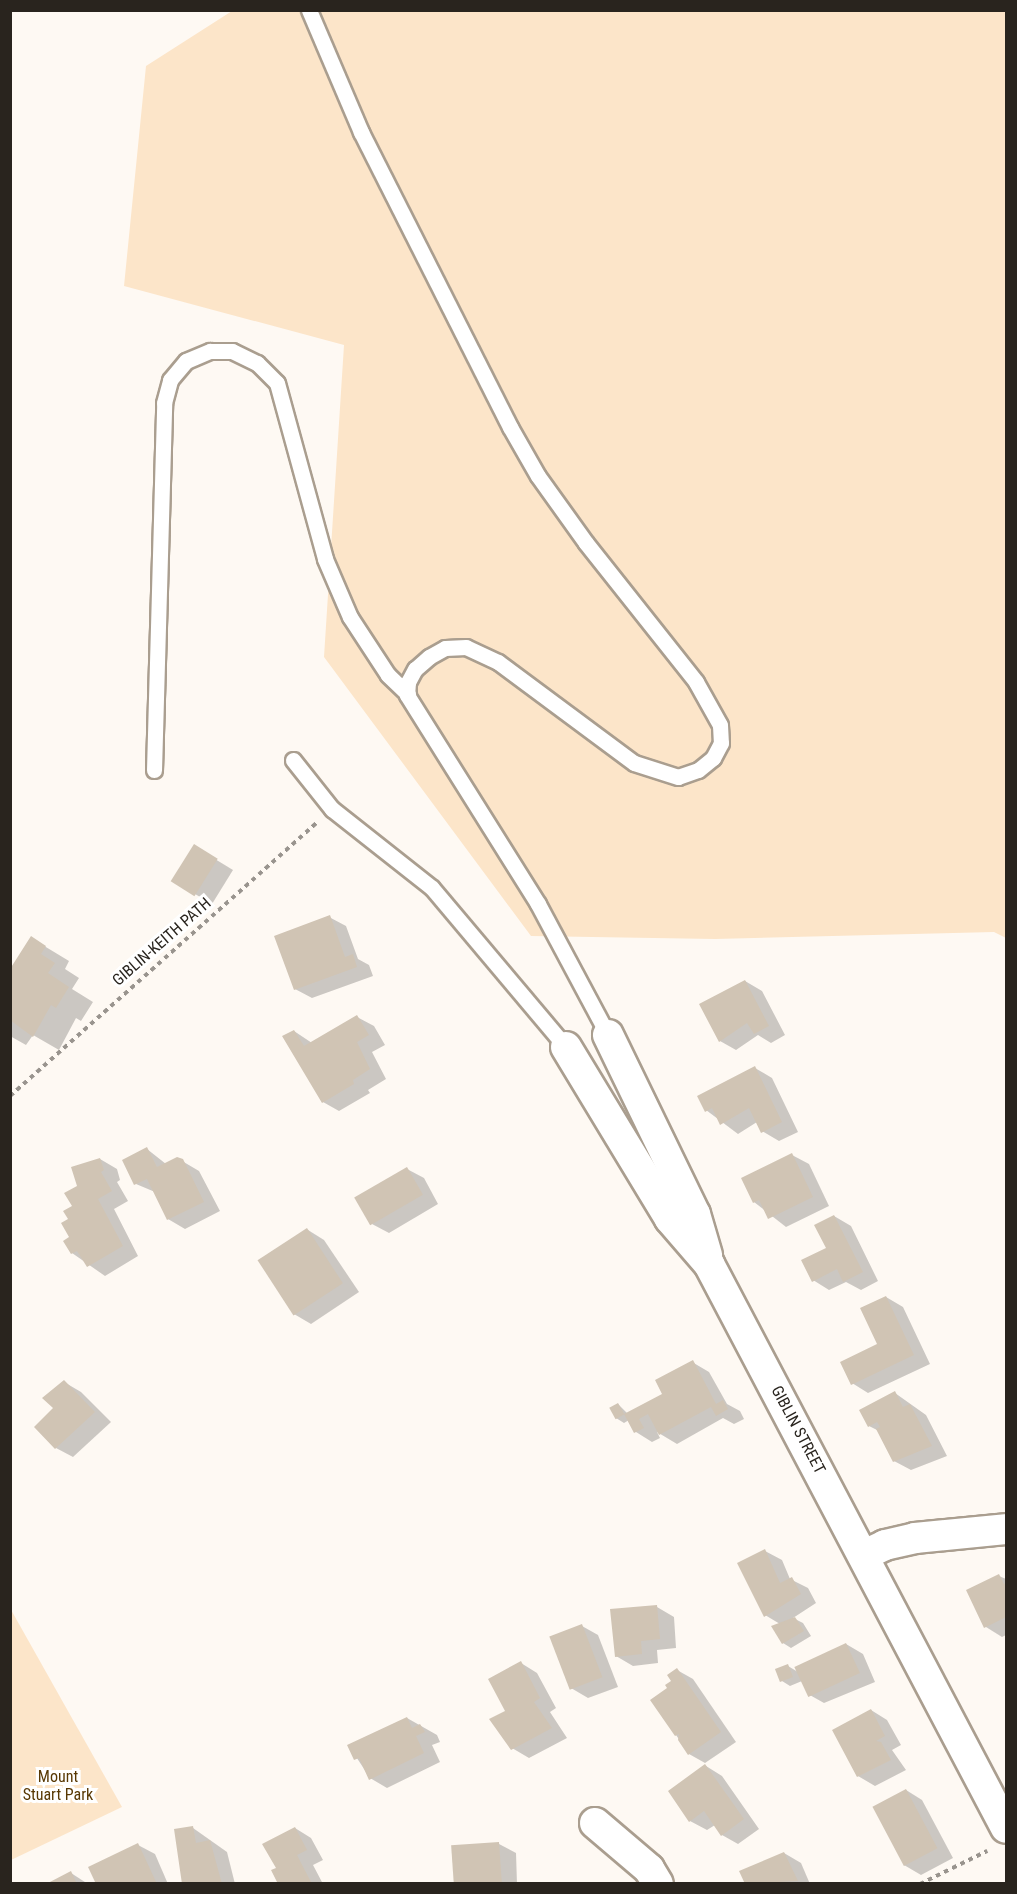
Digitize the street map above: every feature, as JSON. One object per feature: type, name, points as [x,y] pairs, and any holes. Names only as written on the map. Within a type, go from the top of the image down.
[{"type":"street","points":[[608,1035],[695,1214],[709,1264]]},
{"type":"street","name":"GIBLIN STREET","points":[[566,1047],[670,1219],[709,1264],[864,1555],[1002,1837]]},
{"type":"street","points":[[864,1555],[885,1545],[915,1538],[1006,1529]]},
{"type":"street","points":[[595,1823],[649,1869],[658,1884]]},
{"type":"lane","points":[[309,10],[361,132],[510,427],[586,543],[710,702],[720,725],[721,743],[713,758],[698,770],[678,777],[658,773],[634,762],[498,662],[466,647],[445,648],[429,657],[415,669],[408,682],[408,694]]},
{"type":"lane","points":[[154,770],[164,402],[170,380],[186,361],[210,351],[232,351],[249,359],[277,383],[325,559],[350,617],[388,675],[408,694],[538,904],[608,1035]]},
{"type":"lane","points":[[293,760],[332,808],[432,888],[566,1047]]},
{"type":"path","name":"GIBLIN-KEITH PATH","points":[[10,1096],[332,808]]},
{"type":"path","points":[[920,1884],[1002,1837]]},
{"type":"green space","points":[[232,11],[1006,11],[1006,938],[994,932],[715,939],[531,936],[324,657],[344,345],[124,286],[146,66]]},
{"type":"green space","name":"Mount Stuart Park","points":[[10,1608],[122,1807],[11,1860],[10,1860]]},
{"type":"building","points":[[194,844],[218,859],[194,896],[171,881]]},
{"type":"building","points":[[330,915],[345,957],[353,954],[357,967],[294,990],[274,936]]},
{"type":"building","points":[[31,936],[46,946],[41,954],[55,963],[48,973],[69,987],[56,1008],[51,1005],[33,1037],[10,1020],[10,969]]},
{"type":"building","points":[[745,980],[769,1026],[754,1034],[747,1023],[719,1042],[699,1004]]},
{"type":"building","points":[[357,1015],[369,1035],[357,1042],[370,1069],[353,1080],[354,1084],[322,1103],[282,1036],[294,1030],[304,1046]]},
{"type":"building","points":[[755,1066],[782,1122],[761,1133],[749,1108],[720,1125],[712,1108],[705,1112],[697,1096]]},
{"type":"building","points":[[147,1147],[157,1167],[177,1157],[183,1159],[204,1202],[167,1220],[147,1179],[134,1185],[122,1160]]},
{"type":"building","points":[[792,1153],[813,1197],[768,1219],[759,1200],[753,1203],[741,1178]]},
{"type":"building","points":[[100,1158],[104,1170],[101,1172],[112,1191],[98,1199],[123,1246],[87,1267],[77,1251],[71,1254],[63,1241],[69,1237],[61,1223],[68,1219],[63,1211],[72,1206],[64,1193],[77,1186],[71,1167]]},
{"type":"building","points":[[407,1167],[423,1195],[370,1225],[354,1198]]},
{"type":"building","points":[[834,1215],[863,1272],[843,1282],[837,1269],[812,1282],[801,1260],[826,1248],[814,1225]]},
{"type":"building","points":[[307,1228],[343,1283],[293,1315],[258,1260]]},
{"type":"building","points":[[886,1296],[914,1355],[851,1385],[840,1362],[877,1344],[860,1308]]},
{"type":"building","points":[[693,1360],[716,1404],[723,1400],[728,1409],[716,1416],[711,1407],[659,1435],[648,1414],[639,1419],[644,1428],[634,1433],[624,1414],[662,1394],[655,1380]]},
{"type":"building","points":[[64,1380],[95,1412],[55,1449],[34,1427],[53,1408],[42,1398]]},
{"type":"building","points":[[895,1391],[903,1407],[910,1404],[932,1446],[893,1462],[876,1429],[880,1427],[877,1422],[868,1427],[859,1410]]},
{"type":"building","points":[[618,1403],[624,1414],[616,1419],[609,1408]]},
{"type":"building","points":[[765,1549],[780,1583],[792,1577],[801,1594],[764,1617],[737,1563]]},
{"type":"building","points":[[999,1574],[1004,1584],[1006,1583],[1006,1617],[984,1628],[966,1590]]},
{"type":"building","points":[[657,1605],[660,1639],[641,1641],[642,1654],[615,1657],[610,1609]]},
{"type":"building","points":[[795,1617],[804,1631],[782,1644],[771,1626]]},
{"type":"building","points":[[582,1624],[602,1677],[570,1690],[549,1637]]},
{"type":"building","points":[[846,1643],[860,1673],[808,1697],[794,1667]]},
{"type":"building","points":[[521,1661],[540,1698],[534,1702],[552,1728],[511,1750],[489,1719],[505,1711],[488,1679]]},
{"type":"building","points":[[788,1664],[793,1677],[780,1682],[775,1669]]},
{"type":"building","points":[[677,1668],[721,1732],[688,1755],[678,1740],[679,1734],[675,1736],[650,1700],[667,1688],[665,1685],[671,1681],[667,1675]]},
{"type":"building","points":[[871,1709],[885,1736],[876,1741],[881,1742],[891,1760],[857,1777],[832,1730]]},
{"type":"building","points":[[407,1717],[412,1728],[420,1724],[425,1732],[416,1736],[424,1753],[369,1780],[359,1758],[354,1760],[347,1745]]},
{"type":"building","points":[[705,1764],[744,1819],[721,1836],[704,1811],[689,1822],[668,1791]]},
{"type":"building","points":[[906,1789],[937,1848],[904,1866],[872,1807]]},
{"type":"building","points":[[193,1826],[196,1843],[210,1840],[222,1884],[182,1884],[174,1829]]},
{"type":"building","points":[[295,1827],[307,1850],[297,1855],[312,1884],[278,1884],[271,1870],[276,1868],[262,1844]]},
{"type":"building","points":[[499,1842],[502,1884],[454,1884],[451,1845]]},
{"type":"building","points":[[138,1843],[157,1884],[96,1884],[88,1867]]},
{"type":"building","points":[[784,1852],[798,1881],[745,1884],[739,1871]]},
{"type":"building","points":[[71,1871],[77,1884],[46,1884]]}]
